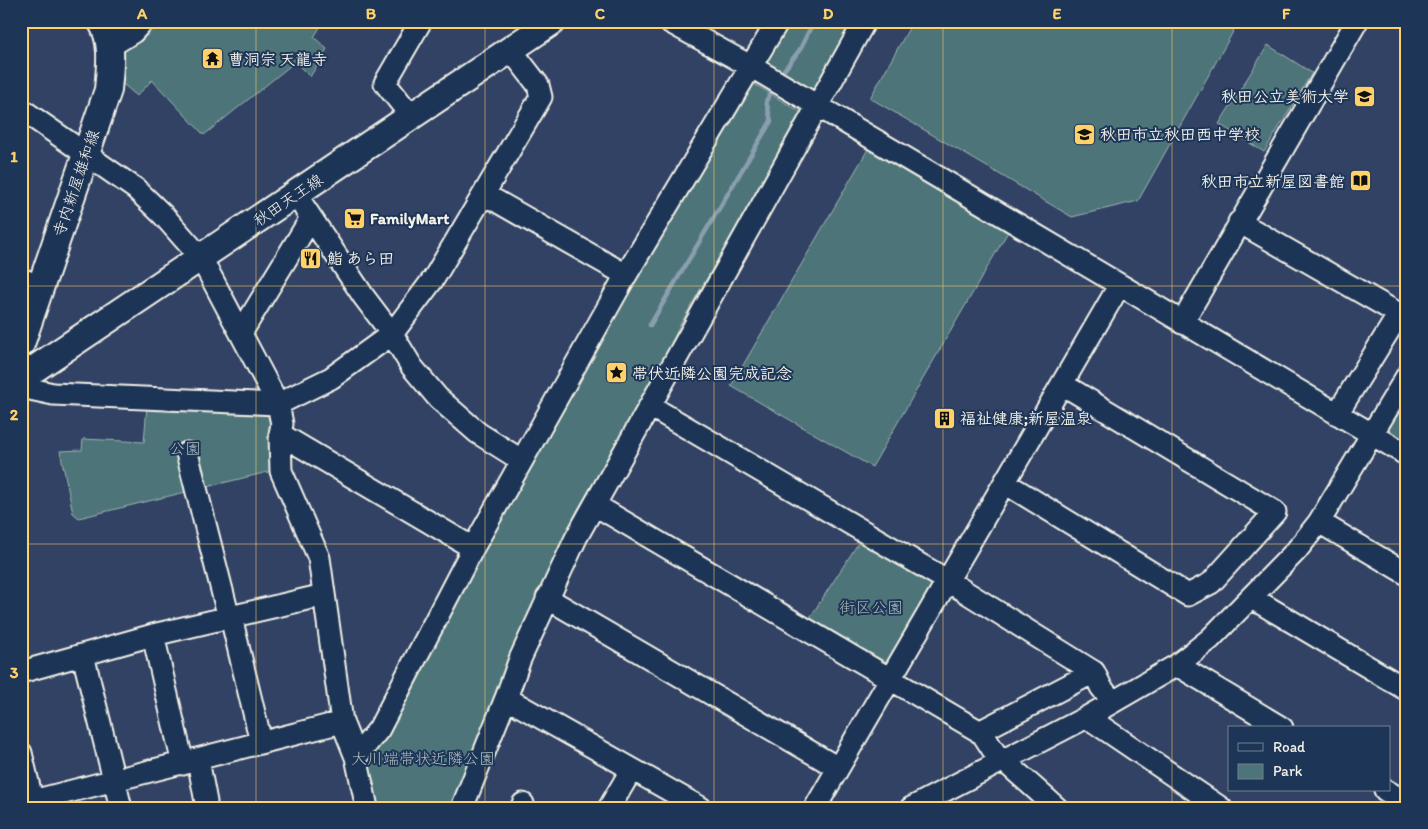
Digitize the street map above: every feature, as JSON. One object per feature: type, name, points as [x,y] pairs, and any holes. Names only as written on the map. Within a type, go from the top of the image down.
[{"type":"main road","name":"寺内新屋雄和線","points":[[21,344],[31,282],[86,154],[108,90],[111,56],[105,28],[101,21]]},
{"type":"main road","name":"秋田天王線","points":[[22,376],[296,195],[553,21]]},
{"type":"street","points":[[411,116],[385,83],[421,21]]},
{"type":"street","points":[[668,21],[757,70],[1407,455]]},
{"type":"street","points":[[356,757],[379,729],[473,548],[626,276],[757,70],[778,21]]},
{"type":"street","points":[[462,808],[520,659],[547,598],[811,103],[865,21]]},
{"type":"street","points":[[1182,323],[1357,21]]},
{"type":"street","points":[[109,47],[133,25]]},
{"type":"street","points":[[22,376],[53,394],[278,404],[331,378],[392,334],[434,278],[541,97],[538,85],[511,50]]},
{"type":"street","points":[[21,109],[136,190],[164,216],[201,258],[278,404],[282,424],[280,434],[281,470],[319,558],[342,722],[356,757],[367,808]]},
{"type":"street","points":[[484,194],[626,276]]},
{"type":"street","points":[[296,195],[392,334],[412,367],[438,398],[478,433],[521,460]]},
{"type":"street","points":[[241,333],[311,218]]},
{"type":"street","points":[[1239,222],[1403,319],[1337,414]]},
{"type":"street","points":[[815,808],[889,677],[948,581],[1119,286]]},
{"type":"street","points":[[911,808],[1087,717],[1178,665],[1210,639],[1296,551],[1319,522],[1407,376]]},
{"type":"street","points":[[1005,483],[1188,595],[1211,583],[1275,512],[1062,384]]},
{"type":"street","points":[[650,406],[948,581],[1094,672],[1101,687],[1112,701]]},
{"type":"street","points":[[280,434],[473,548]]},
{"type":"street","points":[[187,453],[261,742]]},
{"type":"street","points":[[595,505],[889,677],[979,732],[995,753],[1057,808]]},
{"type":"street","points":[[1319,522],[1407,574]]},
{"type":"street","points":[[21,672],[153,635],[324,595]]},
{"type":"street","points":[[547,598],[838,768]]},
{"type":"street","points":[[1252,598],[1407,690]]},
{"type":"street","points":[[153,635],[190,762],[206,802]]},
{"type":"street","points":[[83,655],[116,780],[121,808]]},
{"type":"street","points":[[1178,665],[1279,726]]},
{"type":"street","points":[[979,732],[1094,672]]},
{"type":"street","points":[[506,698],[701,808]]},
{"type":"street","points":[[1087,717],[1221,808]]},
{"type":"street","points":[[21,753],[29,804],[342,722]]},
{"type":"street","points":[[609,808],[632,769]]},
{"type":"street","points":[[1388,792],[1406,806]]},
{"type":"green space","points":[[106,21],[324,21],[314,37],[327,49],[310,77],[295,62],[204,135],[152,80],[137,96],[117,79]]},
{"type":"green space","points":[[782,21],[858,21],[818,92],[760,60]]},
{"type":"green space","points":[[913,21],[1239,21],[1138,201],[1072,217],[870,98]]},
{"type":"green space","points":[[1268,45],[1312,73],[1264,152],[1219,124]]},
{"type":"green space","name":"大川端帯状近隣公園","points":[[751,82],[802,113],[680,325],[650,389],[578,509],[556,555],[454,808],[375,808],[365,755],[543,435]]},
{"type":"green space","points":[[868,149],[1009,230],[872,467],[731,386]]},
{"type":"green space","points":[[1407,391],[1407,448],[1382,434]]},
{"type":"green space","name":"公園","points":[[147,406],[267,413],[271,427],[272,471],[79,518],[73,513],[60,451],[82,450],[83,439],[144,442]]},
{"type":"green space","name":"街区公園","points":[[861,539],[931,580],[933,590],[888,666],[807,622]]},
{"type":"waterway","points":[[780,75],[799,51],[814,21]]},
{"type":"waterway","points":[[650,325],[771,121],[766,101],[774,87]]},
{"type":"place","name":"曹洞宗 天龍寺","points":[[212,59]]},
{"type":"place","name":"秋田公立美術大学","points":[[1365,96]]},
{"type":"place","name":"秋田市立秋田西中学校","points":[[1084,134]]},
{"type":"place","name":"秋田市立新屋図書館","points":[[1361,181]]},
{"type":"place","name":"FamilyMart","points":[[354,218]]},
{"type":"place","name":"鮨 あら田","points":[[311,258]]},
{"type":"place","name":"帯伏近隣公園完成記念","points":[[616,373]]},
{"type":"place","name":"福祉健康;新屋温泉","points":[[944,418]]}]
